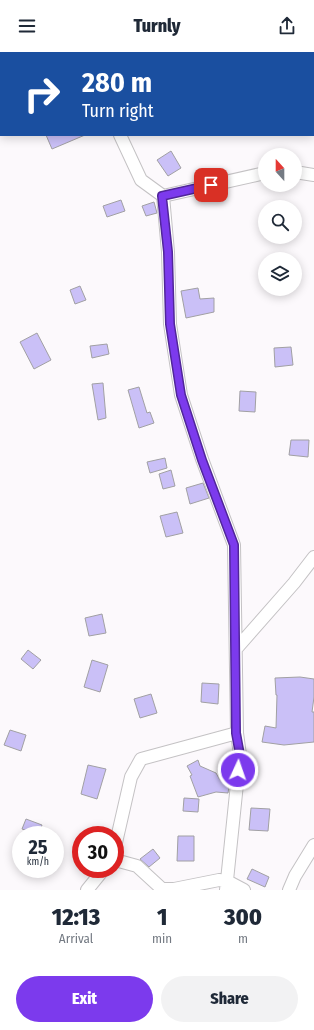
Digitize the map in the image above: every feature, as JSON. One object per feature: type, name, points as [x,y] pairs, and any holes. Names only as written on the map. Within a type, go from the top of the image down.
[{"type":"street","points":[[120,136],[141,180],[162,196],[168,252],[170,324],[181,395],[202,460],[234,545],[236,733],[240,755],[226,885]]},
{"type":"street","points":[[302,173],[314,175]]},
{"type":"street","points":[[162,196],[258,174]]},
{"type":"street","points":[[236,650],[294,583],[314,557]]},
{"type":"street","points":[[120,826],[131,777],[141,759],[236,733]]},
{"type":"street","points":[[289,890],[295,876],[314,844]]},
{"type":"street","points":[[124,862],[137,866],[162,889],[174,889],[219,880],[226,885],[244,890]]},
{"type":"street","points":[[87,890],[97,878]]},
{"type":"building","points":[[46,136],[83,136],[52,149]]},
{"type":"building","points":[[171,151],[181,168],[168,176],[157,160]]},
{"type":"building","points":[[121,200],[125,211],[107,217],[103,206]]},
{"type":"building","points":[[154,202],[157,213],[146,216],[142,206]]},
{"type":"building","points":[[80,286],[86,300],[75,304],[70,290]]},
{"type":"building","points":[[198,288],[200,299],[214,298],[214,312],[186,318],[181,291]]},
{"type":"building","points":[[37,333],[51,360],[34,369],[20,342]]},
{"type":"building","points":[[107,344],[109,354],[92,358],[90,346]]},
{"type":"building","points":[[291,347],[293,365],[275,367],[274,348]]},
{"type":"building","points":[[103,383],[106,418],[98,420],[92,384]]},
{"type":"building","points":[[139,387],[147,413],[150,412],[154,423],[139,428],[128,390]]},
{"type":"building","points":[[240,391],[256,392],[255,412],[239,411]]},
{"type":"building","points":[[291,440],[309,440],[308,457],[289,455]]},
{"type":"building","points":[[165,458],[167,468],[150,473],[147,462]]},
{"type":"building","points":[[171,470],[175,486],[163,489],[159,474]]},
{"type":"building","points":[[203,483],[209,498],[190,504],[186,488]]},
{"type":"building","points":[[177,512],[183,533],[166,537],[160,516]]},
{"type":"building","points":[[102,614],[106,633],[89,636],[85,618]]},
{"type":"building","points":[[28,650],[41,660],[33,669],[21,659]]},
{"type":"building","points":[[92,660],[108,665],[100,692],[84,687]]},
{"type":"building","points":[[300,677],[314,679],[312,712],[314,712],[314,742],[284,745],[262,742],[265,726],[276,728],[277,695],[275,678]]},
{"type":"building","points":[[202,683],[219,684],[218,704],[201,702]]},
{"type":"building","points":[[151,694],[157,713],[140,718],[134,699]]},
{"type":"building","points":[[10,730],[26,735],[21,751],[4,745]]},
{"type":"building","points":[[198,760],[200,766],[216,773],[220,780],[230,781],[228,793],[216,792],[198,797],[190,776],[192,775],[187,766]]},
{"type":"building","points":[[88,765],[106,769],[97,799],[81,794]]},
{"type":"building","points":[[184,798],[199,799],[198,812],[183,811]]},
{"type":"building","points":[[251,808],[270,809],[268,831],[249,830]]},
{"type":"building","points":[[26,819],[42,825],[42,826],[23,826]]},
{"type":"building","points":[[178,836],[194,836],[194,861],[177,861]]},
{"type":"building","points":[[153,849],[160,858],[149,867],[140,859]]},
{"type":"building","points":[[252,869],[269,877],[265,887],[247,879]]},
{"type":"route","points":[[211,185],[162,196],[168,252],[170,324],[181,395],[202,460],[234,545],[236,733],[240,755],[238,770]]}]
